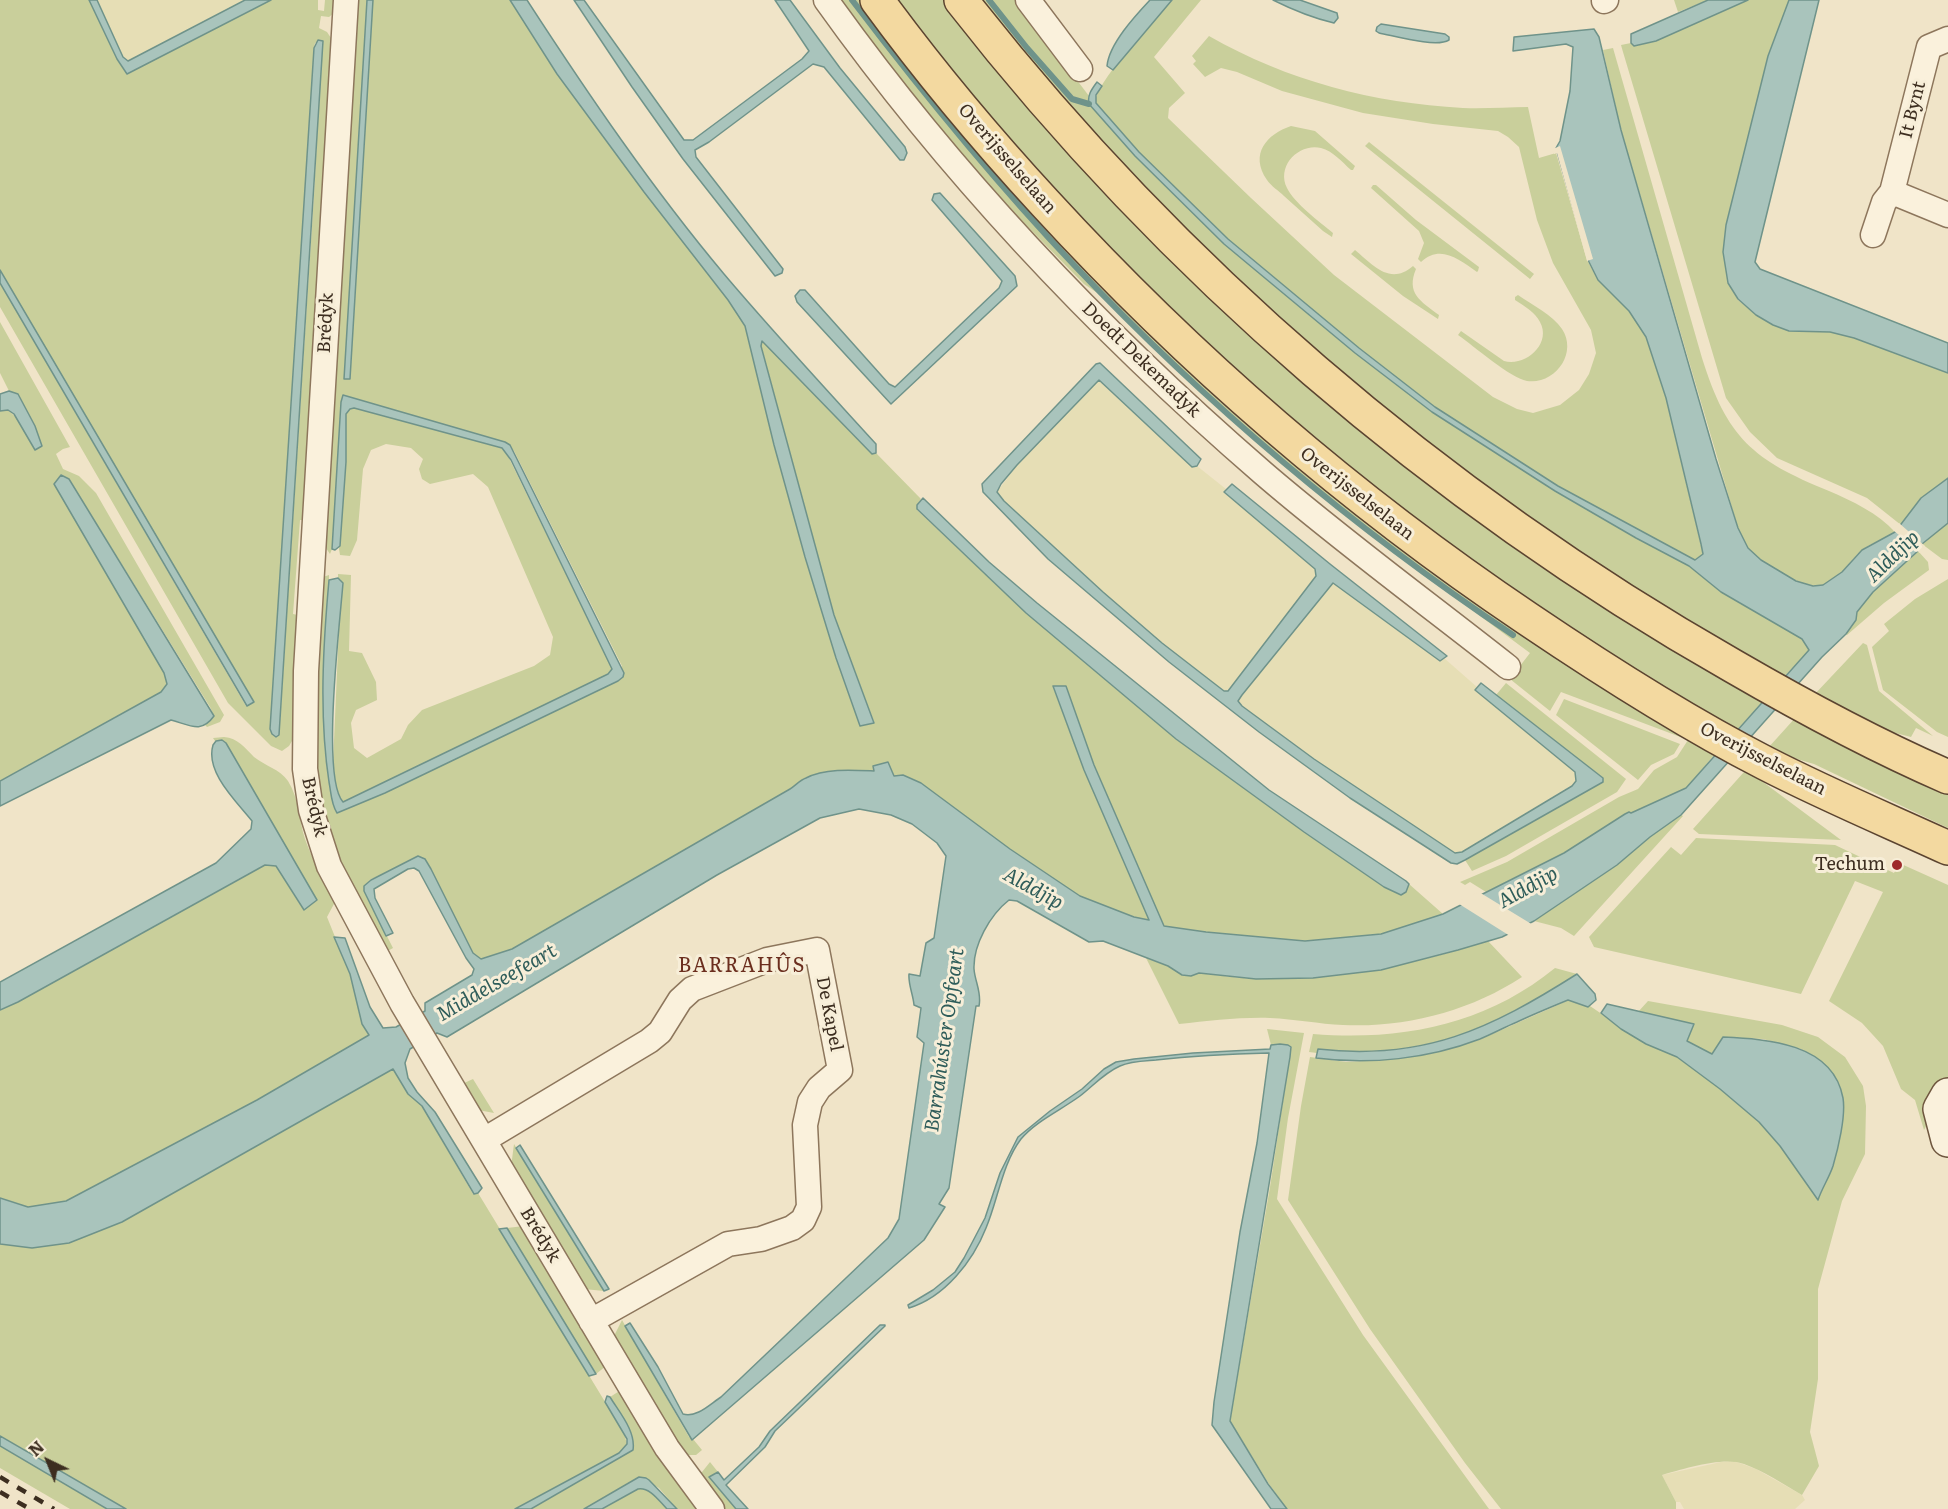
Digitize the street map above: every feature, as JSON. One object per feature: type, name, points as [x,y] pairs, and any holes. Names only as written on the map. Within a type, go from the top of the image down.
[{"type":"main road","name":"Overijsselselaan","points":[[877,0],[966,113],[1057,216],[1123,286],[1267,421],[1391,522],[1470,580],[1570,647],[1713,734],[1767,764],[1948,848]]},
{"type":"main road","points":[[961,0],[1054,112],[1163,230],[1299,358],[1374,421],[1527,537],[1652,619],[1814,711],[1948,777]]},
{"type":"street","name":"Brédyk","points":[[346,0],[306,671],[305,769],[311,810],[329,866],[402,1003],[667,1448],[712,1509]]},
{"type":"street","name":"Doedt Dekemadyk","points":[[826,0],[915,117],[968,181],[1097,320],[1163,383],[1315,516],[1508,667]]},
{"type":"street","points":[[1028,0],[1080,69]]},
{"type":"street","name":"It Bynt","points":[[1873,235],[1884,202],[1892,192],[1929,48],[1948,39]]},
{"type":"street","points":[[1892,192],[1948,215]]},
{"type":"street","name":"De Kapel","points":[[484,1140],[650,1041],[660,1032],[680,1000],[692,989],[767,960],[817,950],[840,1070],[819,1088],[810,1102],[805,1125],[809,1207],[803,1220],[792,1228],[761,1239],[728,1244],[591,1321]]},
{"type":"shaded area","points":[[97,0],[245,0],[128,61],[123,57]]},
{"type":"shaded area","points":[[1098,380],[1191,466],[1197,466],[1226,489],[1224,492],[1316,569],[1316,576],[1229,691],[1224,691],[1162,643],[1103,592],[997,492],[1017,465]]},
{"type":"shaded area","points":[[1333,583],[1440,661],[1444,658],[1477,687],[1476,691],[1575,772],[1576,781],[1462,852],[1455,853],[1314,759],[1242,706],[1238,701],[1242,695]]},
{"type":"shaded area","points":[[1734,1461],[1756,1469],[1802,1495],[1805,1500],[1795,1509],[1684,1509],[1680,1502],[1676,1502],[1662,1475]]},
{"type":"green space","points":[[0,0],[89,0],[117,59],[127,74],[271,0],[318,0],[318,10],[324,11],[325,0],[336,0],[335,12],[329,17],[321,16],[319,28],[327,32],[333,41],[303,520],[300,520],[293,614],[298,615],[292,741],[282,751],[271,746],[228,703],[0,307],[0,283],[246,706],[253,702],[0,270]],"holes":[[[322,41],[279,735],[270,729],[314,48],[315,43]]]},
{"type":"green space","points":[[355,0],[367,0],[345,379],[350,379],[373,0],[510,0],[557,74],[644,192],[728,300],[745,326],[774,445],[805,557],[860,726],[874,722],[834,615],[761,345],[762,340],[872,454],[876,453],[921,499],[917,510],[1026,613],[1176,739],[1406,892],[1409,884],[1443,914],[1381,934],[1305,941],[1164,926],[1094,765],[1066,687],[1053,687],[1084,770],[1150,920],[1134,917],[1080,896],[894,776],[888,762],[873,766],[874,771],[831,771],[804,779],[512,949],[481,959],[473,953],[425,859],[371,879],[364,887],[364,891],[393,948],[386,952],[351,893],[324,818],[313,746],[323,577],[329,575],[323,697],[325,754],[330,790],[339,812],[385,793],[618,681],[622,666],[514,451],[505,442],[343,395],[330,554],[326,548],[328,458]]},
{"type":"green space","points":[[834,0],[865,0],[1115,293],[1686,732],[1683,738],[1561,692],[1550,711],[1510,679],[1530,653],[1356,524],[1218,407],[1099,294],[1084,284],[1024,223],[905,94]]},
{"type":"green space","points":[[891,0],[946,0],[1163,246],[1764,700],[1736,731],[1576,638],[1332,461],[1065,209]]},
{"type":"green space","points":[[974,0],[1016,0],[1089,96],[1088,100],[1135,156],[1224,244],[1355,353],[1432,412],[1555,491],[1689,566],[1721,592],[1802,639],[1809,650],[1783,678],[1712,643],[1446,464],[1178,229]]},
{"type":"green space","points":[[1172,0],[1201,0],[1154,57],[1185,93],[1169,108],[1168,118],[1334,275],[1493,397],[1517,409],[1533,413],[1560,405],[1579,390],[1589,374],[1596,353],[1591,330],[1553,263],[1537,220],[1519,147],[1498,131],[1363,113],[1282,91],[1237,72],[1221,68],[1205,77],[1193,64],[1196,61],[1192,56],[1209,36],[1269,66],[1364,95],[1463,108],[1528,107],[1539,158],[1556,153],[1587,260],[1598,280],[1629,311],[1646,337],[1666,398],[1703,554],[1695,560],[1558,486],[1435,407],[1359,348],[1228,239],[1139,152],[1095,103],[1098,92],[1116,65]]},
{"type":"green space","points":[[1674,0],[1708,0],[1678,12]]},
{"type":"green space","points":[[1748,0],[1789,0],[1768,56],[1726,225],[1723,252],[1728,283],[1738,300],[1756,315],[1805,332],[1830,332],[1854,338],[1948,373],[1948,478],[1921,498],[1901,525],[1867,498],[1777,458],[1750,432],[1726,398],[1623,52],[1621,45],[1631,43],[1635,46],[1656,41]]},
{"type":"green space","points":[[1613,48],[1702,358],[1722,408],[1733,427],[1746,443],[1762,456],[1803,480],[1864,508],[1895,532],[1862,550],[1840,574],[1825,584],[1806,584],[1784,575],[1763,562],[1743,541],[1621,130],[1603,50]]},
{"type":"green space","points":[[1291,126],[1315,131],[1355,166],[1351,170],[1329,152],[1313,147],[1298,153],[1287,164],[1284,180],[1290,194],[1333,233],[1332,237],[1271,184],[1262,171],[1260,154],[1263,146],[1275,134]]},
{"type":"green space","points":[[1369,142],[1534,274],[1530,279],[1365,146]]},
{"type":"green space","points":[[1376,185],[1416,220],[1479,267],[1478,271],[1449,255],[1435,254],[1421,262],[1418,259],[1424,243],[1419,231],[1371,188]]},
{"type":"green space","points":[[1355,250],[1375,267],[1389,274],[1405,272],[1413,266],[1416,269],[1413,277],[1414,290],[1421,301],[1439,315],[1438,319],[1403,296],[1351,254]]},
{"type":"green space","points":[[1518,295],[1553,319],[1566,338],[1567,348],[1561,366],[1547,378],[1537,381],[1527,381],[1511,374],[1458,335],[1461,331],[1504,361],[1520,361],[1528,357],[1539,346],[1543,330],[1535,315],[1515,300]]},
{"type":"green space","points":[[0,322],[70,447],[56,454],[63,469],[79,476],[96,493],[224,715],[220,722],[207,727],[205,725],[214,716],[210,707],[69,479],[164,673],[167,684],[161,692],[0,781],[0,411],[8,410],[19,420],[35,426],[18,394],[9,391],[0,373]]},
{"type":"green space","points":[[354,408],[502,448],[506,452],[612,668],[608,674],[343,802],[337,789],[333,764],[341,580],[338,574],[351,575],[349,651],[362,653],[376,682],[377,700],[356,710],[351,723],[354,748],[367,758],[401,739],[408,725],[422,710],[534,666],[550,655],[553,637],[488,487],[473,474],[430,484],[422,479],[419,469],[423,459],[411,448],[386,444],[371,450],[363,469],[357,540],[350,556],[340,555],[346,462],[346,414]]},
{"type":"green space","points":[[1948,523],[1948,560],[1942,559],[1922,544]]},
{"type":"green space","points":[[1918,551],[1928,562],[1929,570],[1884,603],[1847,635],[1856,620],[1857,612],[1873,592]]},
{"type":"green space","points":[[1948,579],[1948,737],[1937,732],[1883,690],[1872,647],[1889,631],[1884,624],[1915,599]]},
{"type":"green space","points":[[1863,643],[1867,645],[1879,691],[1933,736],[1916,728],[1911,737],[1864,725],[1814,695]]},
{"type":"green space","points":[[1506,683],[1626,779],[1617,792],[1506,856],[1472,871],[1465,860],[1603,782],[1603,778],[1496,695]]},
{"type":"green space","points":[[1564,699],[1680,744],[1674,754],[1651,765],[1638,780],[1556,715]]},
{"type":"green space","points":[[1796,717],[1948,789],[1948,828],[1814,764],[1776,753],[1768,748]]},
{"type":"green space","points":[[224,737],[237,741],[254,757],[281,773],[292,788],[305,839],[335,902],[327,917],[350,974],[362,1024],[370,1035],[257,1100],[66,1201],[28,1207],[0,1198],[0,1010],[265,865],[276,866],[303,909],[317,900],[274,827],[213,738]]},
{"type":"green space","points":[[1688,740],[1714,755],[1686,789],[1630,814],[1564,853],[1486,892],[1470,882],[1465,885],[1460,882],[1507,862],[1619,797],[1638,789],[1654,770],[1677,757]]},
{"type":"green space","points":[[1744,772],[1755,776],[1841,840],[1699,834],[1693,829]]},
{"type":"green space","points":[[1681,815],[1683,816],[1574,936],[1561,928],[1534,921],[1617,865]]},
{"type":"green space","points":[[1696,838],[1835,845],[1894,873],[1899,863],[1948,885],[1948,1087],[1924,1130],[1915,1100],[1901,1089],[1883,1046],[1862,1023],[1829,1001],[1883,892],[1855,881],[1801,994],[1594,947],[1589,937],[1671,847],[1681,855]]},
{"type":"green space","points":[[1488,941],[1522,977],[1502,989],[1459,1008],[1437,1015],[1390,1024],[1334,1024],[1259,1018],[1179,1024],[1146,958],[1168,966],[1182,975],[1191,976],[1199,973],[1251,979],[1287,979],[1346,974],[1403,964]]},
{"type":"green space","points":[[1555,968],[1577,974],[1515,1011],[1455,1037],[1391,1050],[1319,1049],[1317,1053],[1309,1052],[1313,1034],[1379,1035],[1441,1025],[1471,1016],[1528,987]]},
{"type":"green space","points":[[1569,1000],[1590,1006],[1646,1044],[1677,1057],[1720,1089],[1759,1122],[1780,1146],[1818,1199],[1841,1130],[1843,1099],[1836,1080],[1801,1049],[1763,1039],[1723,1037],[1712,1055],[1687,1041],[1694,1024],[1638,1012],[1648,1001],[1782,1025],[1818,1037],[1845,1057],[1863,1086],[1866,1106],[1865,1154],[1842,1201],[1818,1289],[1818,1379],[1810,1432],[1819,1466],[1802,1495],[1744,1464],[1715,1462],[1662,1475],[1676,1502],[1676,1509],[1501,1509],[1465,1463],[1370,1329],[1288,1200],[1310,1057],[1346,1062],[1380,1060],[1449,1049],[1481,1039]]},
{"type":"green space","points":[[1267,1029],[1304,1033],[1288,1118],[1277,1199],[1363,1335],[1489,1509],[1287,1509],[1230,1421],[1291,1048],[1288,1045],[1271,1045]]},
{"type":"green space","points":[[393,1069],[408,1094],[422,1106],[473,1194],[478,1193],[624,1433],[627,1444],[619,1453],[515,1509],[126,1509],[0,1436],[0,1244],[32,1248],[356,1090]]},
{"type":"green space","points":[[473,1079],[494,1113],[478,1110],[462,1084]]},
{"type":"green space","points":[[514,1144],[604,1291],[584,1289],[511,1167]]},
{"type":"green space","points":[[524,1226],[606,1366],[596,1374],[507,1228]]},
{"type":"green space","points":[[622,1320],[689,1437],[702,1450],[696,1455],[684,1455],[613,1338]]},
{"type":"green space","points":[[621,1390],[657,1455],[699,1509],[677,1509],[659,1488],[639,1477],[584,1509],[531,1509],[633,1450],[632,1435],[610,1397]]},
{"type":"green space","points":[[0,1446],[107,1509],[70,1509],[0,1468]]},
{"type":"green space","points":[[710,1462],[718,1472],[709,1478],[736,1509],[723,1509],[698,1477]]},
{"type":"green space","points":[[638,1488],[650,1492],[667,1509],[602,1509]]},
{"type":"water","points":[[89,0],[97,0],[123,57],[128,61],[245,0],[271,0],[127,74],[117,59]]},
{"type":"water","points":[[367,0],[373,0],[350,379],[344,379]]},
{"type":"water","points":[[510,0],[527,0],[621,140],[671,208],[761,317],[876,444],[876,453],[872,454],[762,341],[761,346],[834,615],[874,723],[860,726],[836,658],[774,445],[745,326],[728,300],[644,192],[557,74]]},
{"type":"water","points":[[574,0],[584,0],[684,140],[693,140],[802,59],[809,51],[775,0],[790,0],[840,68],[905,147],[907,153],[904,160],[900,160],[824,67],[813,64],[695,150],[696,157],[783,269],[782,273],[775,276],[683,159]]},
{"type":"water","points":[[1150,0],[1172,0],[1113,70],[1107,66],[1112,49]]},
{"type":"water","points":[[1273,0],[1300,0],[1337,13],[1338,18],[1334,23],[1326,21]]},
{"type":"water","points":[[1708,0],[1748,0],[1656,41],[1634,46],[1631,43],[1631,34]]},
{"type":"water","points":[[1789,0],[1819,0],[1755,262],[1760,269],[1948,343],[1948,373],[1854,338],[1830,332],[1789,331],[1773,325],[1756,315],[1738,299],[1728,283],[1723,252],[1726,225],[1768,56]]},
{"type":"water","points":[[1381,24],[1445,34],[1449,40],[1435,43],[1425,42],[1379,33],[1376,31]]},
{"type":"water","points":[[1594,29],[1599,37],[1621,130],[1716,459],[1738,528],[1748,548],[1761,560],[1796,581],[1813,586],[1823,585],[1842,572],[1862,550],[1895,532],[1921,498],[1948,478],[1948,523],[1922,544],[1918,551],[1873,592],[1857,612],[1856,620],[1846,634],[1822,657],[1681,815],[1617,865],[1534,921],[1502,937],[1381,970],[1313,978],[1256,979],[1199,973],[1191,976],[1182,975],[1168,966],[1103,941],[1089,942],[1017,901],[1009,900],[989,922],[976,950],[974,969],[980,1001],[979,1006],[976,1006],[949,1188],[939,1204],[945,1207],[924,1240],[692,1440],[625,1326],[630,1323],[658,1367],[683,1414],[693,1414],[708,1407],[721,1397],[888,1238],[899,1219],[924,1043],[917,1037],[921,1008],[914,1005],[909,974],[920,976],[926,943],[934,938],[946,856],[937,843],[912,824],[891,815],[859,809],[820,818],[717,875],[447,1037],[437,1033],[410,1049],[405,1063],[408,1078],[435,1112],[482,1188],[478,1193],[474,1194],[422,1106],[408,1094],[393,1069],[122,1222],[69,1243],[32,1248],[0,1244],[0,1198],[28,1207],[66,1201],[257,1100],[369,1035],[362,1024],[350,974],[334,937],[345,938],[370,1007],[383,1028],[396,1027],[425,1011],[425,1003],[472,975],[474,969],[419,871],[414,868],[408,869],[374,889],[375,898],[393,933],[386,936],[364,891],[364,886],[371,880],[418,856],[425,859],[473,953],[481,959],[512,949],[804,779],[830,771],[874,771],[873,766],[888,762],[894,776],[903,775],[921,783],[1010,849],[1080,896],[1134,917],[1149,920],[1084,770],[1053,686],[1066,686],[1094,765],[1164,926],[1305,941],[1381,934],[1443,914],[1564,853],[1625,814],[1686,788],[1809,650],[1802,639],[1721,592],[1689,566],[1555,491],[1432,412],[1355,353],[1224,244],[1135,156],[1089,104],[1090,92],[1097,82],[1102,86],[1096,95],[1096,103],[1139,152],[1228,239],[1359,348],[1435,407],[1558,486],[1695,560],[1703,554],[1701,544],[1666,398],[1646,337],[1629,311],[1598,280],[1589,262],[1556,148],[1560,141],[1570,91],[1573,47],[1566,44],[1513,51],[1514,37]]},
{"type":"water","points":[[318,40],[323,41],[279,735],[276,737],[270,729],[314,48]]},
{"type":"water","points":[[940,193],[1015,276],[1017,286],[891,404],[797,302],[795,296],[800,290],[805,290],[889,384],[895,387],[999,288],[1002,281],[932,200],[934,194]]},
{"type":"water","points":[[0,270],[254,702],[247,706],[0,283]]},
{"type":"water","points":[[1100,363],[1201,459],[1197,466],[1192,467],[1099,380],[1017,465],[997,492],[1103,592],[1162,643],[1224,691],[1228,691],[1316,576],[1315,569],[1224,492],[1232,484],[1447,656],[1440,661],[1333,583],[1242,695],[1238,701],[1242,706],[1314,759],[1455,853],[1462,852],[1572,786],[1576,781],[1575,772],[1475,690],[1481,683],[1603,778],[1603,782],[1465,860],[1457,864],[1451,863],[1350,798],[1259,732],[1169,662],[1048,559],[983,492],[982,484],[1096,364]]},
{"type":"water","points":[[9,391],[18,394],[35,426],[42,446],[35,450],[14,414],[8,410],[0,411],[0,394]]},
{"type":"water","points":[[343,395],[510,445],[624,673],[618,681],[385,793],[337,813],[332,802],[329,782],[323,706],[329,580],[338,578],[343,583],[334,698],[333,763],[337,787],[343,802],[608,674],[612,669],[511,460],[502,448],[354,408],[350,409],[346,414],[346,462],[340,546],[335,550],[332,549]]},
{"type":"water","points":[[61,475],[69,479],[214,716],[204,725],[195,727],[171,720],[0,806],[0,781],[161,692],[167,684],[164,673],[54,484]]},
{"type":"water","points":[[923,498],[989,562],[1037,603],[1269,790],[1406,881],[1409,884],[1406,892],[1401,895],[1384,887],[1176,739],[1026,613],[917,509],[917,505]]},
{"type":"water","points":[[222,740],[226,743],[317,900],[304,910],[276,866],[265,865],[0,1010],[0,982],[216,863],[251,829],[252,821],[224,786],[213,765],[213,745],[216,741]]},
{"type":"water","points":[[1577,974],[1595,994],[1596,1000],[1588,1007],[1568,1000],[1480,1039],[1419,1056],[1357,1061],[1316,1058],[1318,1049],[1391,1050],[1455,1037],[1515,1011]]},
{"type":"water","points":[[1607,1004],[1694,1024],[1687,1041],[1712,1054],[1723,1037],[1759,1040],[1796,1048],[1812,1055],[1826,1066],[1837,1080],[1843,1098],[1843,1114],[1833,1166],[1818,1200],[1780,1146],[1759,1122],[1677,1057],[1646,1044],[1621,1029],[1601,1013]]},
{"type":"water","points":[[1280,1044],[1291,1047],[1290,1057],[1230,1421],[1268,1484],[1287,1509],[1271,1509],[1212,1425],[1269,1053],[1198,1056],[1138,1062],[1124,1064],[1109,1072],[1021,1139],[1009,1160],[986,1228],[974,1253],[946,1287],[922,1303],[909,1308],[908,1305],[933,1290],[955,1272],[985,1218],[1000,1173],[1018,1137],[1082,1089],[1104,1069],[1116,1062],[1134,1059],[1270,1049],[1271,1045]]},
{"type":"water","points":[[520,1145],[609,1289],[604,1291],[516,1148]]},
{"type":"water","points":[[507,1228],[596,1374],[589,1376],[499,1229]]},
{"type":"water","points":[[880,1325],[885,1326],[775,1431],[765,1447],[726,1485],[748,1509],[736,1509],[709,1477],[718,1472],[724,1480],[759,1447],[770,1431]]},
{"type":"water","points":[[607,1396],[622,1415],[629,1429],[633,1450],[531,1509],[515,1509],[619,1453],[627,1444],[627,1439],[605,1402]]},
{"type":"water","points":[[0,1436],[126,1509],[107,1509],[0,1446]]},
{"type":"water","points":[[639,1477],[649,1480],[677,1509],[667,1509],[654,1495],[646,1490],[638,1489],[602,1509],[584,1509]]},
{"type":"pier","points":[[1560,146],[1593,259],[1587,261],[1557,153],[1554,154],[1553,149]]},
{"type":"pier","points":[[1899,523],[1925,546],[1920,553],[1893,530]]},
{"type":"pier","points":[[1479,892],[1533,925],[1510,936],[1456,902]]},
{"type":"waterway","points":[[852,0],[932,102],[1016,202],[1075,266],[1176,367],[1284,463],[1340,508],[1396,552],[1513,635]]},
{"type":"waterway","points":[[989,0],[1072,99],[1089,104]]},
{"type":"railway","points":[[0,1477],[54,1509]]},
{"type":"railway","points":[[0,1492],[30,1509]]},
{"type":"place","name":"Techum","points":[[1897,865]]},
{"type":"district","name":"BARRAHÛS","points":[[742,966]]},
{"type":"water label","name":"Alddjip","points":[[1893,557]]},
{"type":"water label","name":"Alddjip","points":[[1528,888]]},
{"type":"water label","name":"Alddjip","points":[[1033,889]]},
{"type":"water label","name":"Middelseefeart","points":[[497,983]]},
{"type":"water label","name":"Barrahúster Opfeart","points":[[945,1040]]}]
